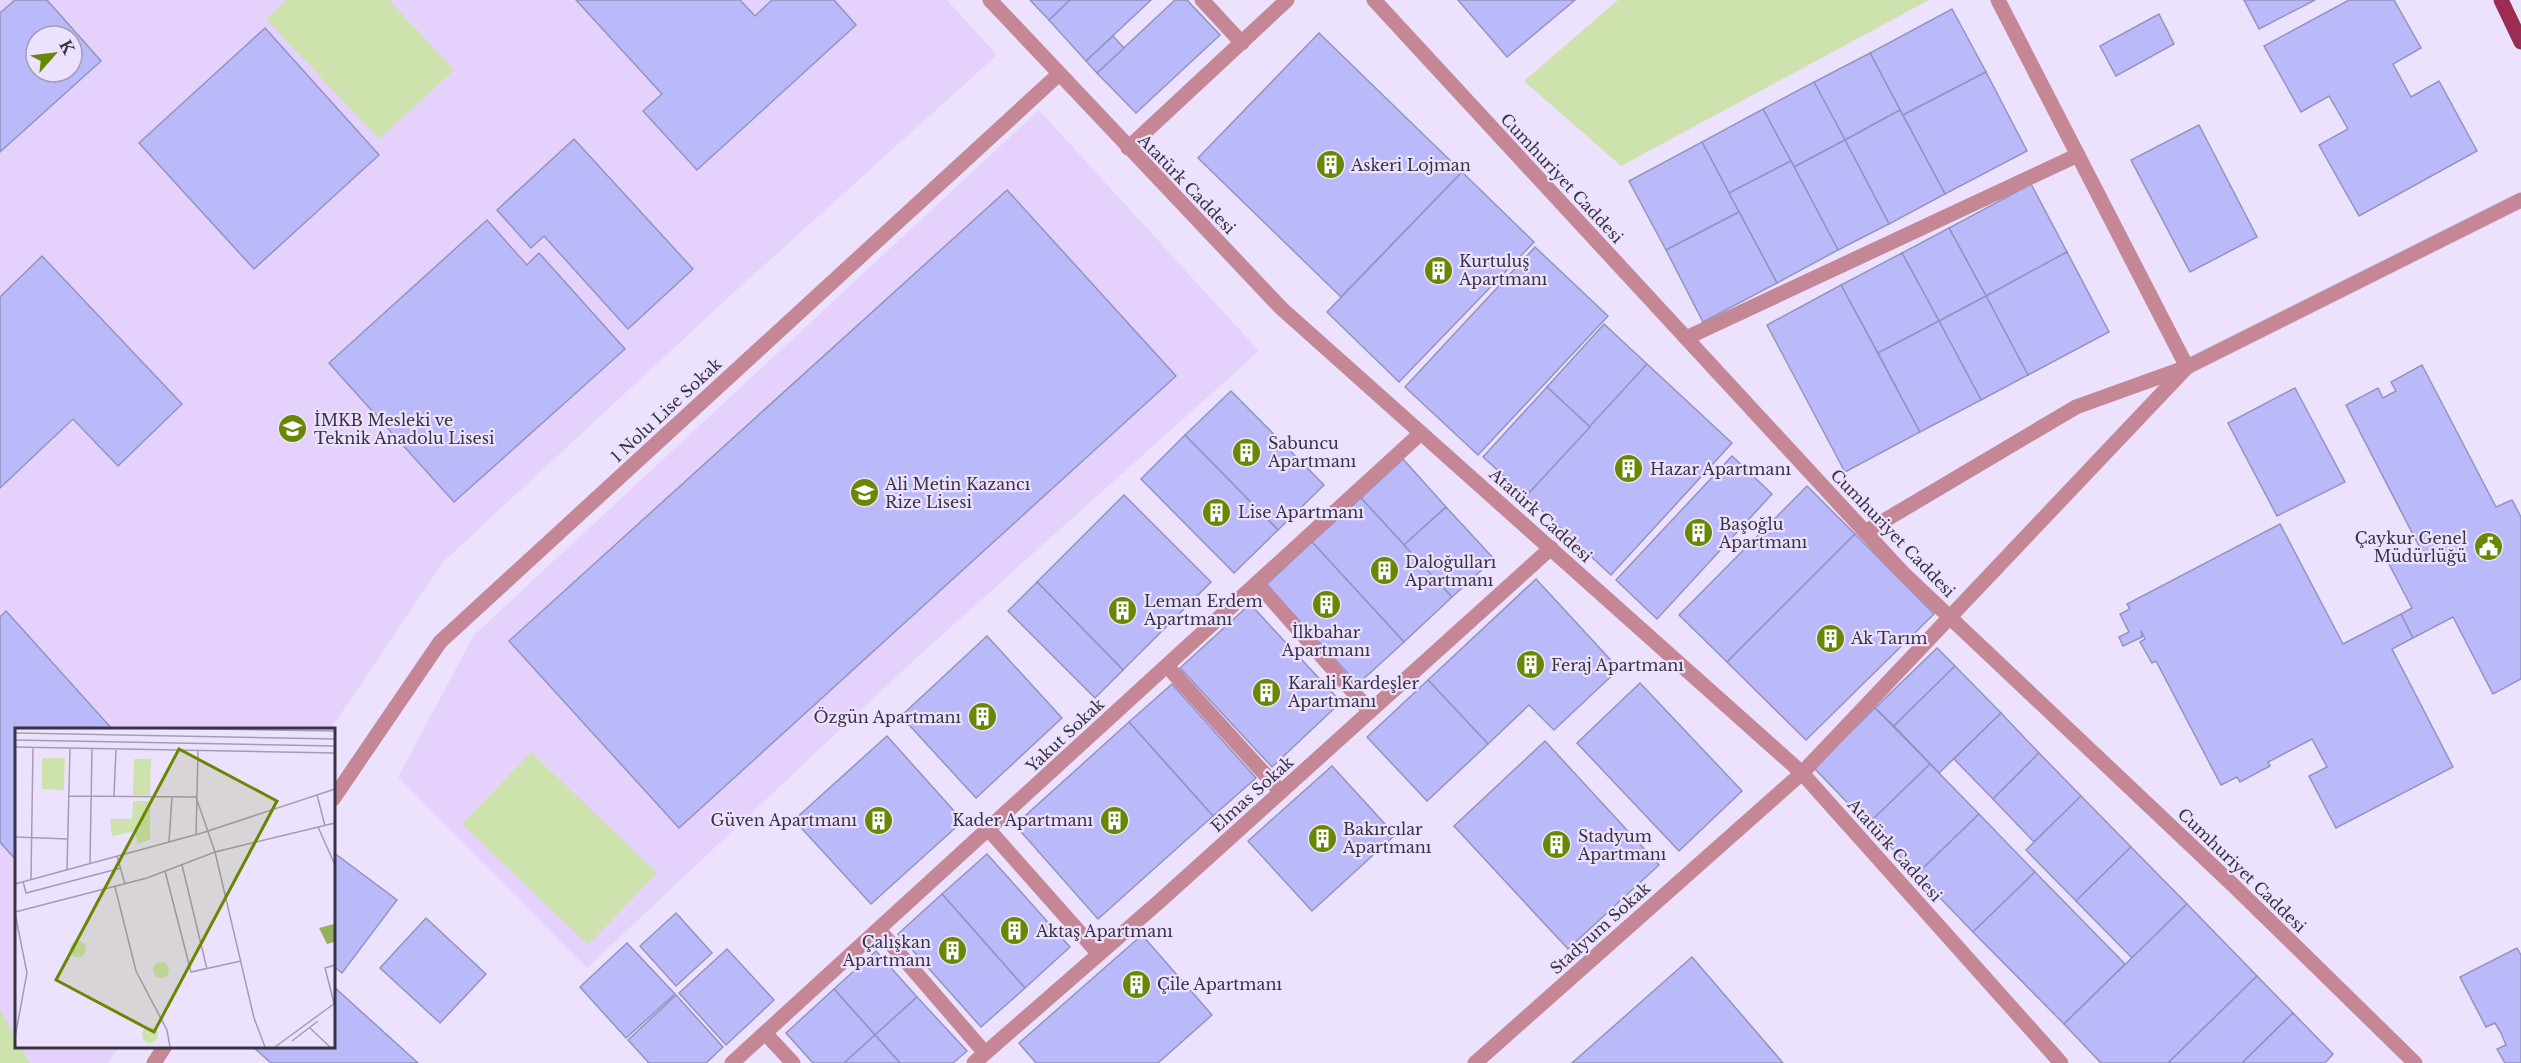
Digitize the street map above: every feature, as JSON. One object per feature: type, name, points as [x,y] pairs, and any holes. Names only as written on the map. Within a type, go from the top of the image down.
[{"type":"main road","points":[[2500,0],[2521,42]]},
{"type":"street","name":"Atatürk Caddesi","points":[[990,0],[1058,75],[1281,308],[1802,773],[2061,1063]]},
{"type":"street","points":[[1202,0],[1242,43]]},
{"type":"street","points":[[1128,148],[1287,0]]},
{"type":"street","name":"Cumhuriyet Caddesi","points":[[1374,0],[1904,574],[2234,886],[2415,1063]]},
{"type":"street","points":[[1998,0],[2187,367]]},
{"type":"street","name":"1 Nolu Lise Sokak","points":[[334,799],[440,642],[1058,75]]},
{"type":"street","points":[[1686,338],[2078,155]]},
{"type":"street","points":[[1865,532],[2076,407],[2187,367],[2521,200]]},
{"type":"street","name":"Stadyum Sokak","points":[[1474,1063],[1802,773],[2187,367]]},
{"type":"street","name":"Yakut Sokak","points":[[732,1063],[1421,433]]},
{"type":"street","name":"Elmas Sokak","points":[[979,1058],[1281,792],[1551,548]]},
{"type":"street","points":[[1257,584],[1370,711]]},
{"type":"street","points":[[1167,666],[1281,792]]},
{"type":"street","points":[[989,830],[1098,953]]},
{"type":"street","points":[[879,930],[979,1058]]},
{"type":"street","points":[[765,1033],[793,1063]]},
{"type":"street","points":[[154,1063],[164,1048]]},
{"type":"shaded area","name":"İMKB Mesleki ve Teknik Anadolu Lisesi","points":[[0,0],[947,0],[997,55],[730,296],[443,562],[331,728],[15,728],[15,1048],[118,1048],[108,1063],[0,1063]]},
{"type":"shaded area","name":"Ali Metin Kazancı Rize Lisesi","points":[[1039,110],[1259,351],[912,662],[587,968],[398,777],[474,635]]},
{"type":"green space","points":[[286,0],[389,0],[454,70],[379,139],[266,19]]},
{"type":"green space","points":[[1618,0],[1929,0],[1621,166],[1524,81]]},
{"type":"green space","points":[[531,752],[657,873],[588,945],[462,824]]},
{"type":"green space","points":[[0,1009],[15,1036],[15,1048],[22,1048],[30,1063],[0,1063]]},
{"type":"building","points":[[15,0],[47,0],[68,24],[24,24],[24,84],[75,84],[0,152],[0,13]]},
{"type":"building","points":[[576,0],[740,0],[755,16],[772,0],[834,0],[856,25],[697,170],[643,111],[662,94]]},
{"type":"building","points":[[1030,0],[1070,0],[1049,20]]},
{"type":"building","points":[[1070,0],[1151,0],[1086,61],[1049,20]]},
{"type":"building","points":[[1175,0],[1187,0],[1220,35],[1136,113],[1097,73]]},
{"type":"building","points":[[1458,0],[1575,0],[1507,57]]},
{"type":"building","points":[[2244,0],[2315,0],[2259,29]]},
{"type":"building","points":[[2349,0],[2394,0],[2421,48],[2393,64],[2411,97],[2439,81],[2477,151],[2359,216],[2319,145],[2348,129],[2329,96],[2301,112],[2264,46]]},
{"type":"building","points":[[1952,9],[1986,72],[1903,115],[1870,53]]},
{"type":"building","points":[[2159,14],[2174,44],[2116,76],[2100,46]]},
{"type":"building","points":[[265,28],[379,155],[254,269],[139,143]]},
{"type":"building","name":"Askeri Lojman","points":[[1319,33],[1462,172],[1341,297],[1198,158]]},
{"type":"building","points":[[1113,36],[1124,48],[1097,73],[1086,61]]},
{"type":"building","points":[[84,42],[101,61],[84,76]]},
{"type":"building","points":[[1870,53],[1900,110],[1845,140],[1814,82]]},
{"type":"building","points":[[1986,72],[2027,151],[1945,194],[1903,115]]},
{"type":"building","points":[[1814,82],[1845,140],[1794,167],[1763,109]]},
{"type":"building","points":[[1763,109],[1791,161],[1729,193],[1702,142]]},
{"type":"building","points":[[1900,110],[1945,194],[1889,224],[1845,140]]},
{"type":"building","points":[[2199,125],[2257,237],[2190,272],[2131,160]]},
{"type":"building","points":[[574,139],[693,269],[628,329],[544,236],[531,248],[497,210]]},
{"type":"building","points":[[1845,140],[1889,224],[1838,250],[1794,167]]},
{"type":"building","points":[[1702,142],[1739,212],[1666,250],[1629,181]]},
{"type":"building","points":[[1791,161],[1838,250],[1777,283],[1729,193]]},
{"type":"building","name":"Kurtuluş Apartmanı","points":[[1462,172],[1534,242],[1399,382],[1327,312]]},
{"type":"building","points":[[2031,184],[2067,252],[1986,296],[1949,228]]},
{"type":"building","points":[[1007,190],[1176,376],[679,828],[509,641]]},
{"type":"building","points":[[1739,212],[1777,283],[1703,322],[1666,250]]},
{"type":"building","points":[[487,220],[527,265],[539,253],[625,349],[454,502],[329,363]]},
{"type":"building","points":[[1949,228],[1986,296],[1939,321],[1902,253]]},
{"type":"building","name":"Kurtuluş Apartmanı","points":[[1535,247],[1608,316],[1478,455],[1405,387]]},
{"type":"building","points":[[2067,252],[2109,332],[2028,375],[1986,296]]},
{"type":"building","points":[[1902,253],[1939,321],[1878,353],[1841,285]]},
{"type":"building","points":[[42,256],[182,404],[118,466],[73,419],[0,488],[0,297]]},
{"type":"building","points":[[1841,285],[1920,432],[1845,472],[1767,325]]},
{"type":"building","points":[[1986,296],[2028,375],[1981,400],[1939,321]]},
{"type":"building","points":[[1939,321],[1981,400],[1920,432],[1878,353]]},
{"type":"building","points":[[1604,324],[1647,364],[1590,427],[1547,387]]},
{"type":"building","name":"Hazar Apartmanı","points":[[1647,364],[1732,443],[1611,575],[1526,496]]},
{"type":"building","points":[[2422,365],[2496,507],[2512,500],[2521,517],[2521,679],[2493,694],[2453,617],[2413,638],[2401,614],[2412,608],[2389,564],[2420,548],[2346,405],[2378,388],[2383,398],[2396,391],[2391,382]]},
{"type":"building","points":[[1547,387],[1590,427],[1526,496],[1483,457]]},
{"type":"building","points":[[2295,388],[2345,482],[2277,516],[2228,423]]},
{"type":"building","name":"Sabuncu Apartmanı","points":[[1231,391],[1324,485],[1278,530],[1185,435]]},
{"type":"building","name":"Lise Apartmanı","points":[[1185,435],[1278,530],[1234,573],[1141,479]]},
{"type":"building","name":"Başoğlu Apartmanı","points":[[1732,456],[1772,494],[1657,619],[1616,580]]},
{"type":"building","points":[[1403,459],[1446,507],[1404,545],[1361,498]]},
{"type":"building","points":[[1807,486],[1855,534],[1727,662],[1679,615]]},
{"type":"building","name":"Leman Erdem Apartmanı","points":[[1124,495],[1211,582],[1123,670],[1037,582]]},
{"type":"building","name":"Daloğulları Apartmanı","points":[[1361,498],[1452,597],[1404,642],[1312,542]]},
{"type":"building","points":[[1446,507],[1494,559],[1452,597],[1404,545]]},
{"type":"building","points":[[2280,524],[2343,644],[2401,614],[2413,638],[2392,649],[2453,767],[2336,828],[2309,776],[2327,767],[2312,739],[2268,762],[2270,766],[2240,782],[2237,777],[2221,785],[2156,661],[2152,663],[2140,642],[2145,639],[2141,631],[2142,637],[2123,646],[2119,637],[2129,632],[2120,614],[2130,609],[2127,604]]},
{"type":"building","name":"Ak Tarım","points":[[1855,534],[1934,614],[1806,740],[1727,662]]},
{"type":"building","name":"İlkbahar Apartmanı","points":[[1312,542],[1404,642],[1358,684],[1266,585]]},
{"type":"building","name":"Feraj Apartmanı","points":[[1536,579],[1619,669],[1554,730],[1529,705],[1488,744],[1428,680]]},
{"type":"building","points":[[1037,582],[1123,670],[1095,698],[1008,611]]},
{"type":"building","name":"Karali Kardeşler Apartmanı","points":[[1250,604],[1341,702],[1272,767],[1180,668]]},
{"type":"building","points":[[6,611],[111,728],[15,728],[15,859],[0,842],[0,617]]},
{"type":"building","name":"Özgün Apartmanı","points":[[987,636],[1062,718],[976,798],[901,716]]},
{"type":"building","points":[[1937,648],[1955,666],[1894,726],[1875,708]]},
{"type":"building","points":[[1955,666],[2001,713],[1939,773],[1894,726]]},
{"type":"building","points":[[1428,680],[1488,744],[1427,801],[1367,737]]},
{"type":"building","points":[[1640,683],[1742,791],[1679,851],[1577,743]]},
{"type":"building","points":[[1172,684],[1256,778],[1213,816],[1129,722]]},
{"type":"building","points":[[1875,708],[1930,764],[1868,824],[1814,768]]},
{"type":"building","points":[[2001,713],[2039,753],[1993,799],[1954,759]]},
{"type":"building","name":"Kader Apartmanı","points":[[1129,722],[1213,816],[1098,919],[1015,825]]},
{"type":"building","name":"Güven Apartmanı","points":[[887,736],[963,821],[871,904],[794,820]]},
{"type":"building","name":"Stadyum Apartmanı","points":[[1545,741],[1659,865],[1568,949],[1454,826]]},
{"type":"building","points":[[2039,753],[2081,796],[2034,842],[1993,799]]},
{"type":"building","points":[[1930,764],[1979,814],[1917,874],[1868,824]]},
{"type":"building","name":"Bakırcılar Apartmanı","points":[[1332,766],[1395,835],[1312,911],[1248,841]]},
{"type":"building","points":[[2081,796],[2131,847],[2076,901],[2026,850]]},
{"type":"building","points":[[1979,814],[2035,872],[1973,932],[1917,874]]},
{"type":"building","points":[[2131,847],[2187,904],[2132,958],[2076,901]]},
{"type":"building","points":[[334,853],[397,900],[342,973],[334,967]]},
{"type":"building","name":"Aktaş Apartmanı","points":[[987,854],[1070,947],[1025,988],[942,894]]},
{"type":"building","points":[[2035,872],[2125,964],[2064,1024],[1973,932]]},
{"type":"building","name":"Çalışkan Apartmanı","points":[[942,894],[1025,988],[981,1027],[898,934]]},
{"type":"building","points":[[2187,904],[2257,976],[2168,1063],[2101,1063],[2064,1024]]},
{"type":"building","points":[[676,913],[712,953],[676,986],[640,946]]},
{"type":"building","points":[[426,918],[486,974],[440,1023],[380,968]]},
{"type":"building","name":"Çile Apartmanı","points":[[1142,935],[1212,1015],[1158,1063],[1036,1063],[1019,1043]]},
{"type":"building","points":[[627,943],[675,994],[626,1038],[580,987]]},
{"type":"building","points":[[2517,948],[2521,955],[2521,1063],[2505,1063],[2497,1049],[2506,1045],[2501,1033],[2495,1023],[2486,1027],[2460,977]]},
{"type":"building","points":[[727,949],[774,1000],[726,1045],[679,993]]},
{"type":"building","points":[[876,951],[917,997],[875,1035],[834,989]]},
{"type":"building","points":[[1692,957],[1783,1063],[1572,1063]]},
{"type":"building","points":[[2257,976],[2293,1013],[2242,1063],[2168,1063]]},
{"type":"building","points":[[334,987],[418,1063],[271,1063],[254,1048],[334,1048]]},
{"type":"building","points":[[834,989],[875,1035],[844,1063],[813,1063],[786,1033]]},
{"type":"building","points":[[676,995],[723,1047],[706,1063],[649,1063],[628,1040]]},
{"type":"building","points":[[917,997],[967,1051],[953,1063],[900,1063],[875,1035]]},
{"type":"building","points":[[2293,1013],[2333,1054],[2325,1063],[2242,1063]]},
{"type":"building","points":[[875,1035],[900,1063],[844,1063]]},
{"type":"place","name":"Askeri Lojman","points":[[1330,165]]},
{"type":"place","name":"Kurtuluş Apartmanı","points":[[1438,270]]},
{"type":"place","name":"İMKB Mesleki ve Teknik Anadolu Lisesi","points":[[293,429]]},
{"type":"place","name":"Sabuncu Apartmanı","points":[[1247,452]]},
{"type":"place","name":"Hazar Apartmanı","points":[[1629,469]]},
{"type":"place","name":"Ali Metin Kazancı Rize Lisesi","points":[[864,493]]},
{"type":"place","name":"Lise Apartmanı","points":[[1217,512]]},
{"type":"place","name":"Başoğlu Apartmanı","points":[[1698,533]]},
{"type":"place","name":"Çaykur Genel Müdürlüğü","points":[[2488,547]]},
{"type":"place","name":"Daloğulları Apartmanı","points":[[1384,571]]},
{"type":"place","name":"İlkbahar Apartmanı","points":[[1326,604]]},
{"type":"place","name":"Leman Erdem Apartmanı","points":[[1123,610]]},
{"type":"place","name":"Ak Tarım","points":[[1830,638]]},
{"type":"place","name":"Feraj Apartmanı","points":[[1530,665]]},
{"type":"place","name":"Karali Kardeşler Apartmanı","points":[[1267,692]]},
{"type":"place","name":"Özgün Apartmanı","points":[[982,717]]},
{"type":"place","name":"Güven Apartmanı","points":[[878,820]]},
{"type":"place","name":"Kader Apartmanı","points":[[1114,820]]},
{"type":"place","name":"Bakırcılar Apartmanı","points":[[1322,838]]},
{"type":"place","name":"Stadyum Apartmanı","points":[[1557,845]]},
{"type":"place","name":"Aktaş Apartmanı","points":[[1015,931]]},
{"type":"place","name":"Çalışkan Apartmanı","points":[[952,951]]},
{"type":"place","name":"Çile Apartmanı","points":[[1136,984]]}]
